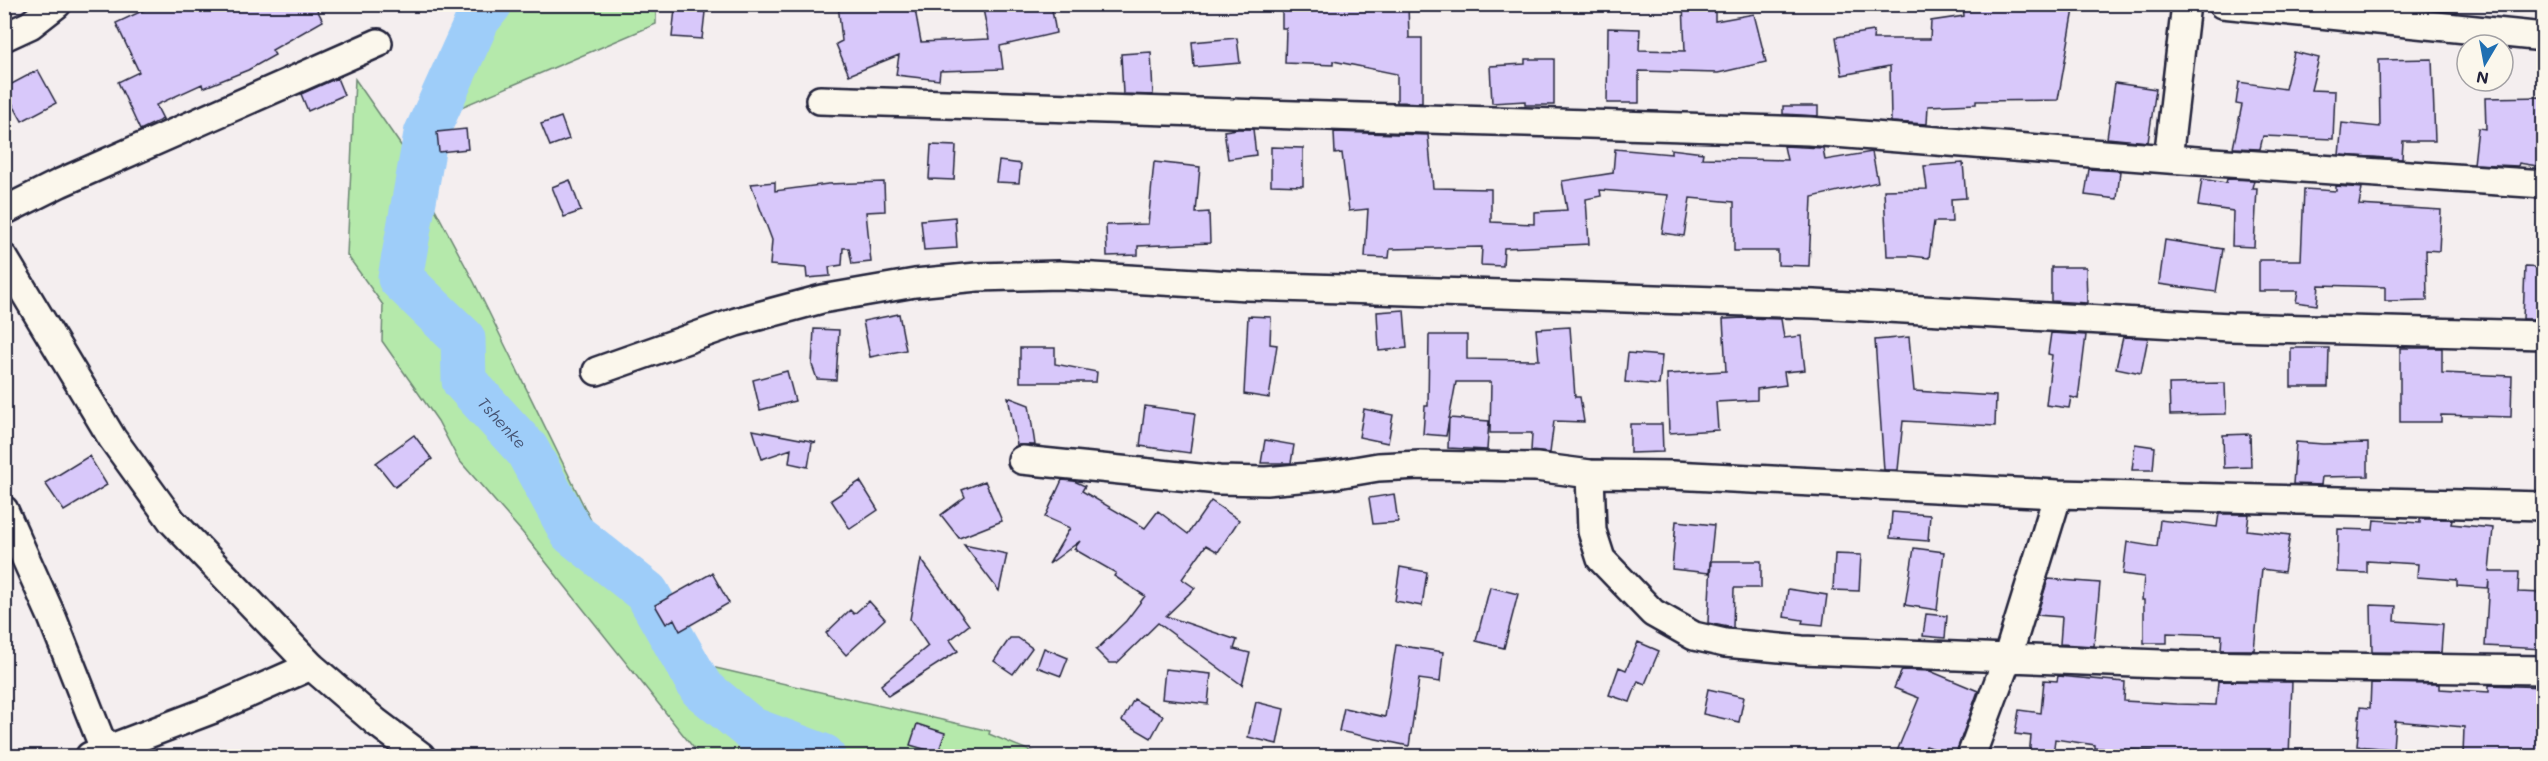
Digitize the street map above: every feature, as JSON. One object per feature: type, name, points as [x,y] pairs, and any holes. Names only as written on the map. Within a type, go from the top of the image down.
[{"type":"street","points":[[4,37],[30,25],[57,4]]},
{"type":"street","points":[[2168,159],[2186,4]]},
{"type":"street","points":[[2238,6],[2544,37]]},
{"type":"street","points":[[4,211],[60,183],[378,43]]},
{"type":"street","points":[[820,100],[1809,131],[2168,159],[2544,184]]},
{"type":"street","points":[[4,258],[112,438],[172,521],[311,666],[376,722],[421,756]]},
{"type":"street","points":[[597,371],[736,322],[822,299],[915,283],[977,277],[1059,275],[1248,286],[1814,304],[2230,327],[2544,335]]},
{"type":"street","points":[[1022,460],[1219,480],[1266,481],[1331,475],[1378,467],[1420,465],[1536,467],[1590,474],[1672,475],[2058,494],[2544,506]]},
{"type":"street","points":[[1590,474],[1592,531],[1601,559],[1653,613],[1695,636],[1725,643],[1802,650],[2187,665],[2544,670]]},
{"type":"street","points":[[1971,756],[2007,659],[2058,494]]},
{"type":"street","points":[[4,510],[52,617],[101,755],[311,666]]},
{"type":"street","points":[[376,722],[389,756]]},
{"type":"green space","points":[[494,5],[656,5],[656,24],[445,114],[436,77],[495,24]]},
{"type":"green space","points":[[355,79],[402,147],[474,282],[629,598],[694,663],[990,731],[989,734],[1042,756],[798,756],[770,750],[700,756],[522,532],[458,459],[438,421],[382,341],[383,305],[347,255]]},
{"type":"building","points":[[157,4],[314,4],[323,21],[272,50],[275,55],[248,70],[203,88],[202,84],[156,105],[163,119],[140,130],[118,82],[139,72],[116,23]]},
{"type":"building","points":[[838,4],[914,4],[921,42],[989,39],[982,4],[1051,4],[1056,33],[1000,46],[1003,69],[940,71],[939,80],[896,75],[899,55],[849,75],[836,44],[842,41]]},
{"type":"building","points":[[1282,4],[1408,4],[1409,38],[1422,38],[1422,103],[1397,102],[1397,74],[1333,61],[1333,65],[1285,63],[1286,28],[1282,28]]},
{"type":"building","points":[[1683,4],[1715,4],[1715,21],[1754,14],[1766,62],[1718,73],[1639,71],[1639,103],[1607,103],[1608,28],[1640,29],[1639,50],[1685,51]]},
{"type":"building","points":[[1963,4],[2075,4],[2058,100],[1976,101],[1976,104],[1928,106],[1927,124],[1891,122],[1890,66],[1842,75],[1836,37],[1874,31],[1873,39],[1930,39],[1931,21],[1964,16]]},
{"type":"building","points":[[675,9],[705,12],[702,39],[672,37]]},
{"type":"building","points":[[1237,38],[1240,63],[1194,67],[1192,42]]},
{"type":"building","points":[[1151,52],[1153,95],[1123,94],[1121,54]]},
{"type":"building","points":[[2294,52],[2319,58],[2311,90],[2335,91],[2333,139],[2263,136],[2260,149],[2233,148],[2242,105],[2236,104],[2239,82],[2285,89]]},
{"type":"building","points":[[1525,59],[1554,59],[1554,105],[1525,105],[1525,101],[1492,103],[1490,66],[1525,64]]},
{"type":"building","points":[[2432,59],[2435,141],[2403,141],[2402,159],[2339,155],[2342,123],[2380,127],[2379,60]]},
{"type":"building","points":[[38,70],[56,103],[22,121],[4,88]]},
{"type":"building","points":[[337,78],[344,95],[308,111],[301,94]]},
{"type":"building","points":[[2115,83],[2156,89],[2148,142],[2107,138]]},
{"type":"building","points":[[2544,97],[2544,167],[2519,163],[2518,166],[2474,164],[2478,128],[2486,129],[2485,98]]},
{"type":"building","points":[[1783,106],[1818,106],[1818,116],[1783,114]]},
{"type":"building","points":[[561,117],[569,139],[550,146],[541,124]]},
{"type":"building","points":[[466,129],[468,149],[439,152],[437,132]]},
{"type":"building","points":[[1253,129],[1256,155],[1228,159],[1224,131]]},
{"type":"building","points":[[1334,132],[1428,135],[1433,188],[1491,189],[1491,222],[1534,224],[1534,212],[1567,210],[1562,181],[1613,173],[1615,149],[1671,154],[1671,149],[1703,153],[1702,158],[1787,160],[1784,146],[1823,148],[1825,160],[1872,152],[1878,182],[1812,197],[1809,266],[1778,265],[1778,251],[1734,251],[1734,202],[1690,198],[1684,236],[1662,233],[1668,195],[1600,190],[1601,196],[1586,199],[1589,244],[1504,248],[1503,266],[1481,265],[1482,247],[1390,249],[1389,258],[1365,257],[1368,209],[1349,211],[1342,153],[1335,154]]},
{"type":"building","points":[[931,145],[956,146],[954,180],[929,179]]},
{"type":"building","points":[[1271,147],[1303,148],[1303,186],[1271,185]]},
{"type":"building","points":[[999,161],[1021,164],[1019,183],[996,182]]},
{"type":"building","points":[[1154,162],[1200,167],[1196,213],[1209,212],[1210,243],[1138,246],[1138,255],[1107,256],[1106,225],[1148,224]]},
{"type":"building","points":[[1963,163],[1966,198],[1951,199],[1952,222],[1934,222],[1929,258],[1887,256],[1884,190],[1927,189],[1924,166]]},
{"type":"building","points":[[2089,169],[2120,171],[2117,199],[2085,195]]},
{"type":"building","points":[[2202,179],[2226,183],[2227,179],[2254,180],[2252,188],[2257,188],[2254,247],[2232,246],[2233,211],[2198,206]]},
{"type":"building","points":[[570,180],[581,211],[564,217],[552,187]]},
{"type":"building","points":[[775,182],[775,191],[828,184],[884,182],[885,211],[866,212],[871,262],[852,264],[849,248],[843,248],[842,265],[829,267],[830,276],[807,278],[806,268],[770,265],[772,240],[751,184]]},
{"type":"building","points":[[2336,186],[2362,188],[2359,205],[2441,210],[2439,251],[2426,250],[2427,300],[2385,301],[2385,287],[2319,285],[2317,305],[2296,302],[2298,291],[2259,291],[2259,260],[2301,260],[2304,189],[2336,191]]},
{"type":"building","points":[[955,217],[957,248],[924,250],[921,220]]},
{"type":"building","points":[[2165,240],[2223,249],[2216,292],[2159,284]]},
{"type":"building","points":[[2051,267],[2086,267],[2087,303],[2051,301]]},
{"type":"building","points":[[2525,267],[2544,268],[2544,319],[2523,319]]},
{"type":"building","points":[[1404,310],[1407,348],[1379,351],[1377,312]]},
{"type":"building","points":[[899,314],[906,350],[870,357],[863,321]]},
{"type":"building","points":[[1248,316],[1271,317],[1270,344],[1277,345],[1269,398],[1244,394]]},
{"type":"building","points":[[1723,319],[1781,319],[1784,338],[1801,336],[1805,370],[1784,372],[1786,385],[1757,389],[1757,400],[1716,402],[1718,430],[1669,433],[1667,374],[1726,371]]},
{"type":"building","points":[[1570,327],[1575,397],[1580,397],[1584,422],[1554,421],[1550,453],[1531,451],[1532,433],[1490,433],[1491,382],[1456,382],[1446,436],[1423,434],[1425,406],[1428,406],[1429,335],[1467,335],[1467,359],[1539,360],[1536,329]]},
{"type":"building","points":[[814,329],[839,330],[836,380],[817,379],[812,365]]},
{"type":"building","points":[[2051,333],[2086,335],[2078,399],[2071,397],[2069,408],[2046,405],[2052,355],[2048,354]]},
{"type":"building","points":[[1909,337],[1914,391],[1996,396],[1995,426],[1903,421],[1898,470],[1884,470],[1875,340]]},
{"type":"building","points":[[2123,337],[2148,338],[2141,373],[2116,368]]},
{"type":"building","points":[[1020,348],[1055,348],[1055,364],[1097,372],[1096,382],[1020,382]]},
{"type":"building","points":[[2291,348],[2329,348],[2328,387],[2291,387]]},
{"type":"building","points":[[2400,348],[2442,348],[2442,373],[2512,376],[2511,417],[2441,415],[2441,422],[2400,422]]},
{"type":"building","points":[[1628,353],[1662,356],[1659,385],[1625,382]]},
{"type":"building","points":[[787,371],[795,401],[760,410],[753,380]]},
{"type":"building","points":[[2225,383],[2226,414],[2170,415],[2169,384]]},
{"type":"building","points":[[1008,397],[1029,405],[1035,445],[1017,445]]},
{"type":"building","points":[[1145,406],[1195,413],[1190,453],[1140,446]]},
{"type":"building","points":[[1364,409],[1393,415],[1388,443],[1359,437]]},
{"type":"building","points":[[1449,418],[1489,421],[1487,450],[1448,448]]},
{"type":"building","points":[[1630,424],[1662,424],[1663,452],[1630,453]]},
{"type":"building","points":[[753,430],[816,442],[812,443],[808,467],[789,463],[791,449],[762,459]]},
{"type":"building","points":[[2250,434],[2251,467],[2224,468],[2223,435]]},
{"type":"building","points":[[414,435],[432,459],[395,487],[376,463]]},
{"type":"building","points":[[1265,440],[1294,445],[1291,463],[1261,463]]},
{"type":"building","points":[[2296,442],[2368,443],[2368,476],[2322,477],[2321,485],[2293,484]]},
{"type":"building","points":[[2135,444],[2155,447],[2153,470],[2132,470]]},
{"type":"building","points":[[89,456],[107,485],[64,511],[45,483]]},
{"type":"building","points":[[1062,480],[1074,481],[1085,486],[1082,491],[1145,528],[1158,511],[1188,534],[1211,501],[1239,520],[1218,552],[1206,545],[1182,579],[1195,588],[1166,616],[1237,640],[1234,649],[1250,653],[1242,685],[1158,623],[1117,663],[1109,663],[1096,650],[1126,621],[1145,596],[1114,576],[1116,573],[1074,549],[1080,541],[1049,564],[1070,528],[1045,517]]},
{"type":"building","points":[[860,481],[878,510],[850,529],[831,500]]},
{"type":"building","points":[[985,481],[1002,521],[959,538],[941,515],[965,497],[962,490]]},
{"type":"building","points":[[1394,494],[1398,522],[1373,524],[1369,498]]},
{"type":"building","points":[[1892,512],[1930,515],[1928,541],[1890,538]]},
{"type":"building","points":[[2219,514],[2249,514],[2247,530],[2290,535],[2284,572],[2262,569],[2254,650],[2221,650],[2222,635],[2167,633],[2167,643],[2144,643],[2144,600],[2142,600],[2144,577],[2123,574],[2127,542],[2157,547],[2160,520],[2217,527]]},
{"type":"building","points":[[2420,519],[2452,519],[2451,524],[2493,528],[2489,572],[2519,572],[2518,592],[2544,593],[2544,649],[2485,646],[2489,580],[2488,588],[2457,586],[2457,580],[2417,577],[2418,564],[2367,561],[2367,573],[2337,572],[2338,529],[2373,530],[2374,520],[2420,523]]},
{"type":"building","points":[[1676,521],[1714,525],[1709,573],[1672,569]]},
{"type":"building","points":[[964,545],[1007,554],[999,591]]},
{"type":"building","points":[[1914,548],[1944,552],[1937,610],[1905,605]]},
{"type":"building","points":[[1835,554],[1861,555],[1859,591],[1833,590]]},
{"type":"building","points":[[921,559],[969,625],[950,640],[958,651],[888,696],[881,685],[928,646],[910,619]]},
{"type":"building","points":[[1711,561],[1761,561],[1761,588],[1734,588],[1733,628],[1708,623]]},
{"type":"building","points":[[1400,567],[1427,572],[1422,606],[1395,601]]},
{"type":"building","points":[[712,573],[729,603],[680,631],[674,619],[666,624],[655,605]]},
{"type":"building","points":[[2048,579],[2100,583],[2094,646],[2060,644],[2062,617],[2037,615]]},
{"type":"building","points":[[1490,587],[1518,594],[1504,648],[1476,641]]},
{"type":"building","points":[[1788,589],[1827,595],[1823,625],[1802,623],[1803,620],[1784,617]]},
{"type":"building","points":[[869,601],[885,619],[846,655],[826,633],[850,610],[854,614]]},
{"type":"building","points":[[2371,605],[2396,606],[2395,621],[2443,624],[2441,653],[2372,652]]},
{"type":"building","points":[[1926,614],[1947,616],[1945,638],[1923,636]]},
{"type":"building","points":[[1010,638],[1018,638],[1032,648],[1013,674],[994,661]]},
{"type":"building","points":[[1638,642],[1659,651],[1645,684],[1638,681],[1630,702],[1609,695],[1619,667],[1626,670]]},
{"type":"building","points":[[1396,645],[1443,652],[1440,682],[1419,679],[1409,746],[1339,731],[1344,708],[1385,717]]},
{"type":"building","points":[[1044,648],[1068,658],[1061,676],[1037,667]]},
{"type":"building","points":[[1165,669],[1211,674],[1208,704],[1162,699]]},
{"type":"building","points":[[1902,670],[1930,671],[1978,691],[1955,756],[1926,746],[1922,756],[1895,756],[1919,698],[1894,688]]},
{"type":"building","points":[[2058,676],[2125,682],[2124,701],[2216,705],[2218,681],[2292,682],[2289,756],[2152,756],[2152,751],[2095,748],[2095,745],[2055,739],[2053,756],[2029,756],[2031,736],[2015,734],[2019,710],[2041,713],[2044,680],[2057,681]]},
{"type":"building","points":[[2371,683],[2439,684],[2439,689],[2489,692],[2489,685],[2544,687],[2544,756],[2463,756],[2464,727],[2395,721],[2393,749],[2357,746],[2360,707],[2370,708]]},
{"type":"building","points":[[1708,689],[1744,697],[1739,722],[1703,714]]},
{"type":"building","points":[[1134,699],[1163,716],[1151,738],[1122,721]]},
{"type":"building","points":[[1256,702],[1284,709],[1277,744],[1248,737]]},
{"type":"building","points":[[917,724],[945,733],[938,753],[910,745]]},
{"type":"waterway","name":"Tshenke","points":[[490,4],[478,19],[426,134],[400,278],[463,339],[464,381],[527,450],[572,533],[647,593],[701,688],[751,729],[823,756]]}]
